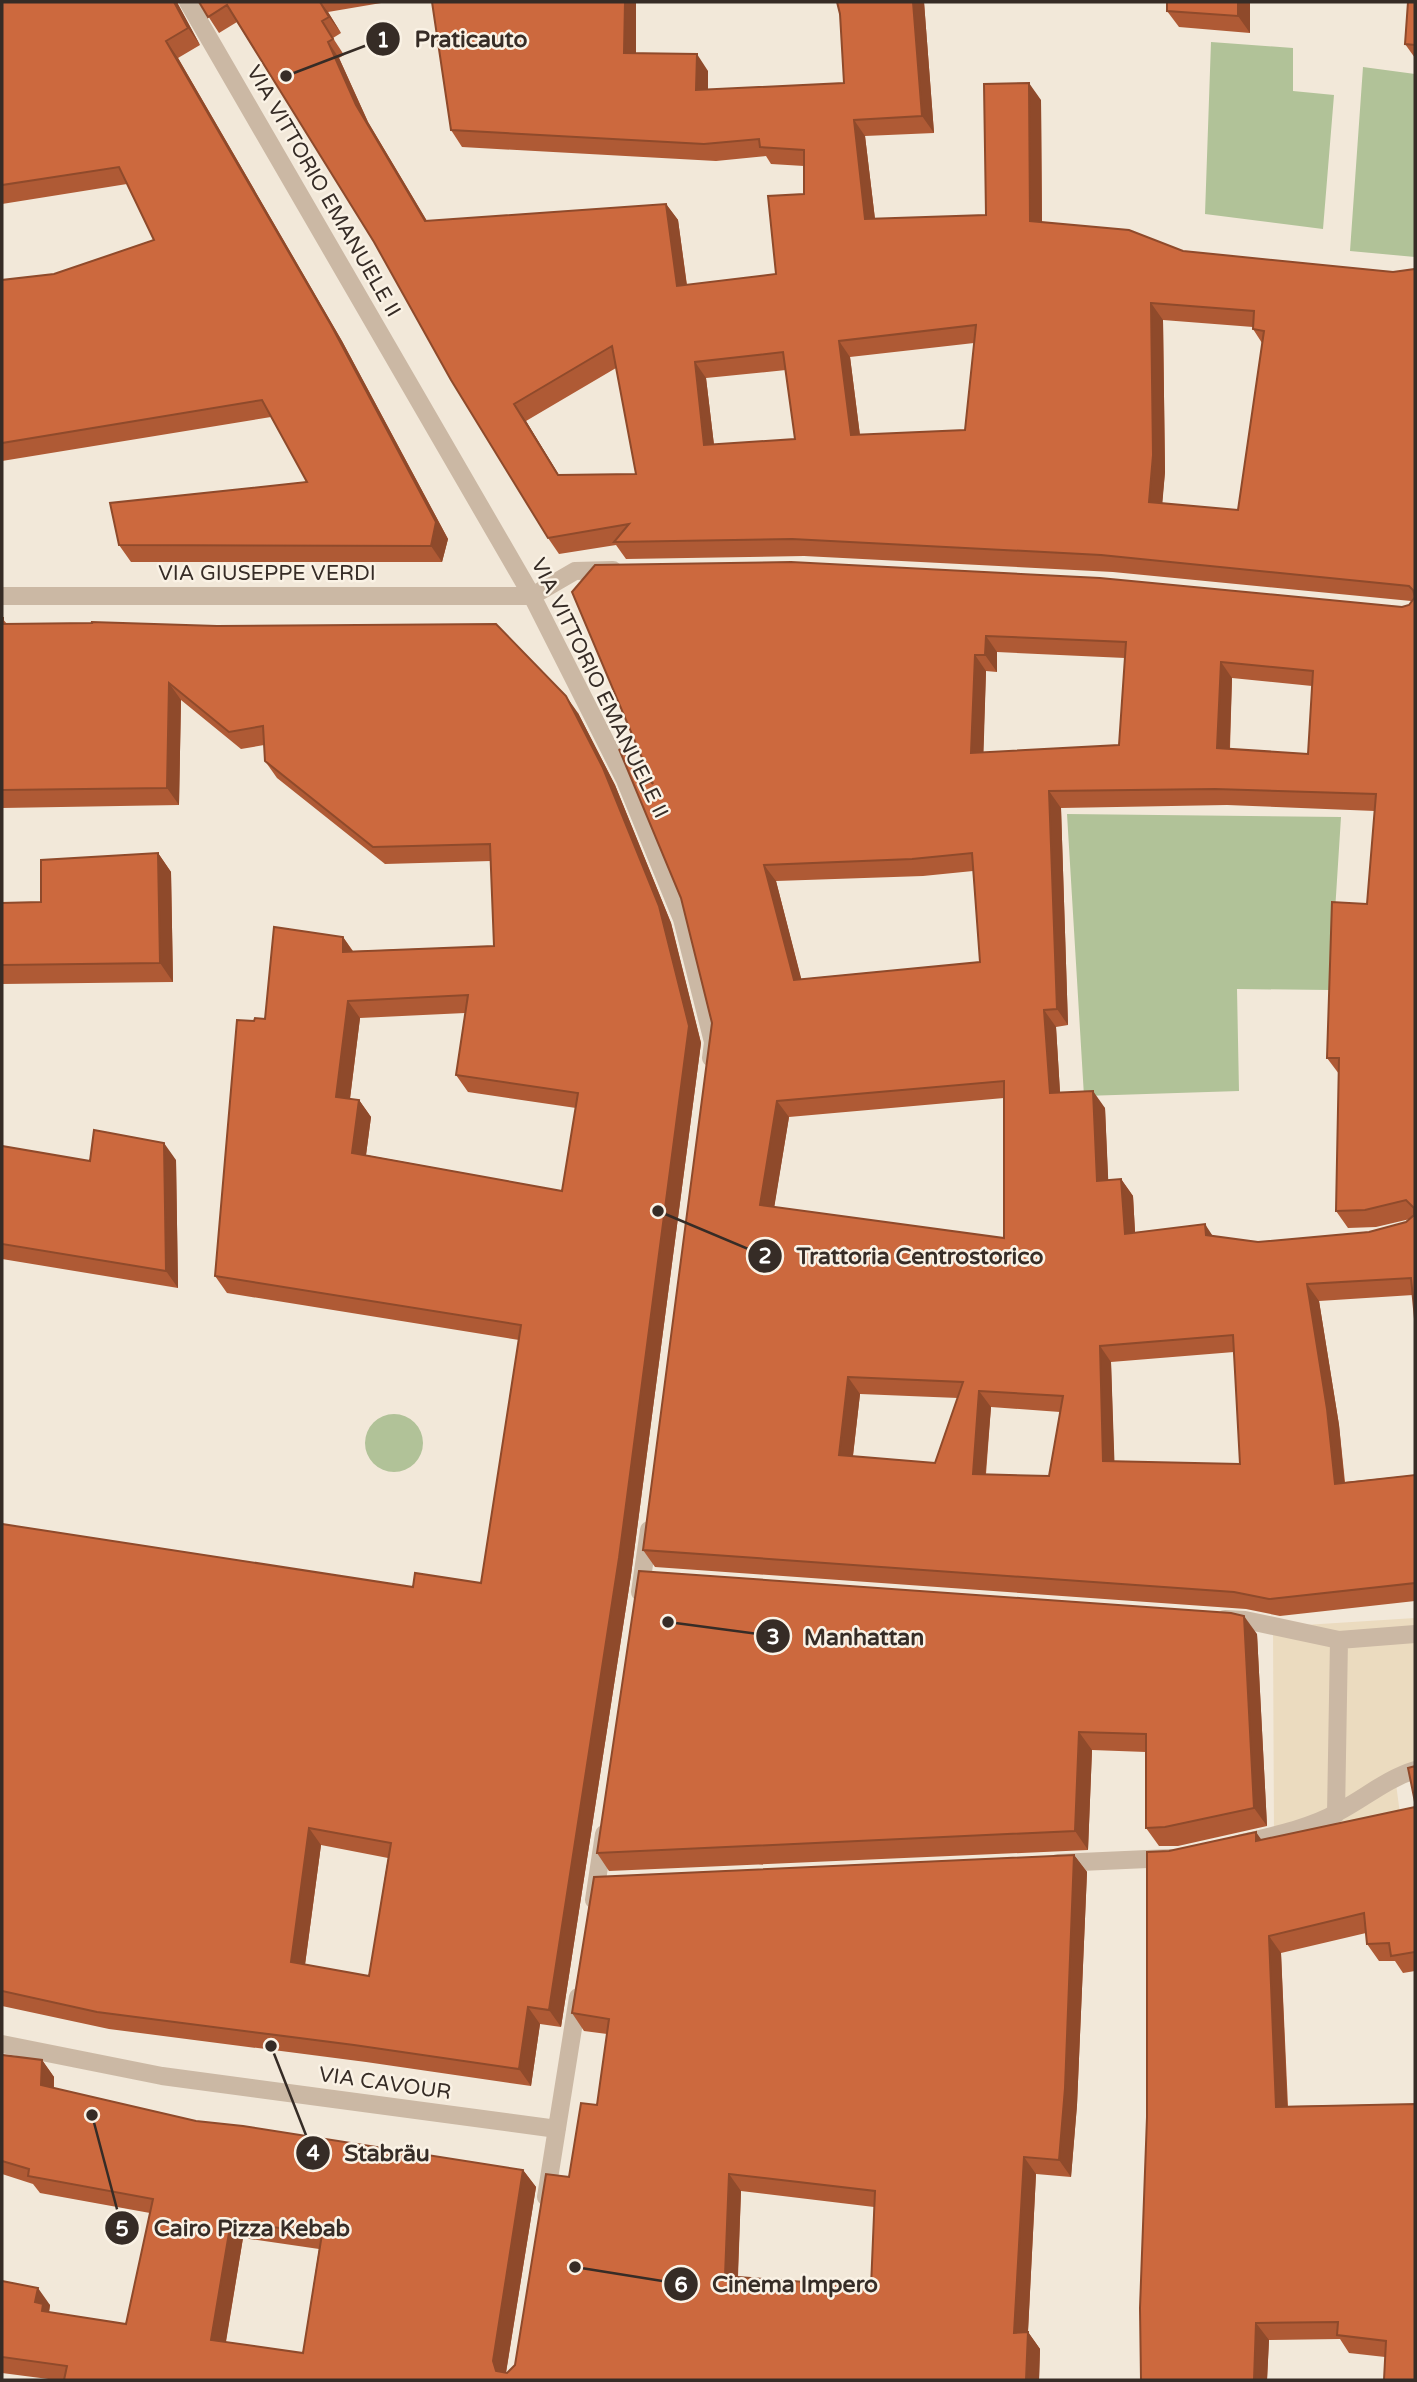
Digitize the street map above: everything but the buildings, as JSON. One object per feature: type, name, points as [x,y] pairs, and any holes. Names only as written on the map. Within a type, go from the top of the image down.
[{"type":"street","name":"VIA VITTORIO EMANUELE II","points":[[188,2],[532,596],[625,780],[682,919],[713,1042],[709,1069]]},
{"type":"street","points":[[532,596],[575,571],[629,570]]},
{"type":"street","name":"VIA GIUSEPPE VERDI","points":[[2,596],[532,596]]},
{"type":"street","points":[[638,1604],[649,1578],[651,1509]]},
{"type":"street","points":[[1204,1617],[1245,1620],[1339,1640],[1415,1634]]},
{"type":"street","points":[[1336,1814],[1339,1640]]},
{"type":"street","points":[[1226,1846],[1274,1836],[1336,1814],[1395,1776],[1415,1770]]},
{"type":"street","points":[[590,1924],[603,1882],[606,1816]]},
{"type":"street","points":[[1044,1864],[1191,1855]]},
{"type":"street","points":[[544,2208],[581,1979]]},
{"type":"street","name":"VIA CAVOUR","points":[[2,2044],[162,2076],[557,2129]]},
{"type":"green space","points":[[1211,42],[1293,48],[1293,91],[1334,95],[1323,229],[1205,214]]},
{"type":"green space","points":[[1363,67],[1415,74],[1415,257],[1350,251]]},
{"type":"green space","points":[[1067,814],[1341,817],[1330,990],[1237,989],[1239,1091],[1084,1096]]},
{"type":"green space","points":[[388,1414],[400,1414],[410,1418],[419,1427],[423,1449],[415,1464],[400,1472],[388,1472],[378,1468],[369,1459],[365,1449],[365,1437],[369,1427],[378,1418]]},
{"type":"shaded area","points":[[1415,1618],[1415,1770],[1395,1776],[1400,1814],[1274,1836],[1273,1627]]},
{"type":"place","name":"Praticauto","points":[[286,76]]},
{"type":"place","name":"Trattoria Centrostorico","points":[[658,1211]]},
{"type":"place","name":"Manhattan","points":[[668,1622]]},
{"type":"place","name":"Stabräu","points":[[271,2046]]},
{"type":"place","name":"Cairo Pizza Kebab","points":[[92,2115]]},
{"type":"place","name":"Cinema Impero","points":[[575,2267]]}]
